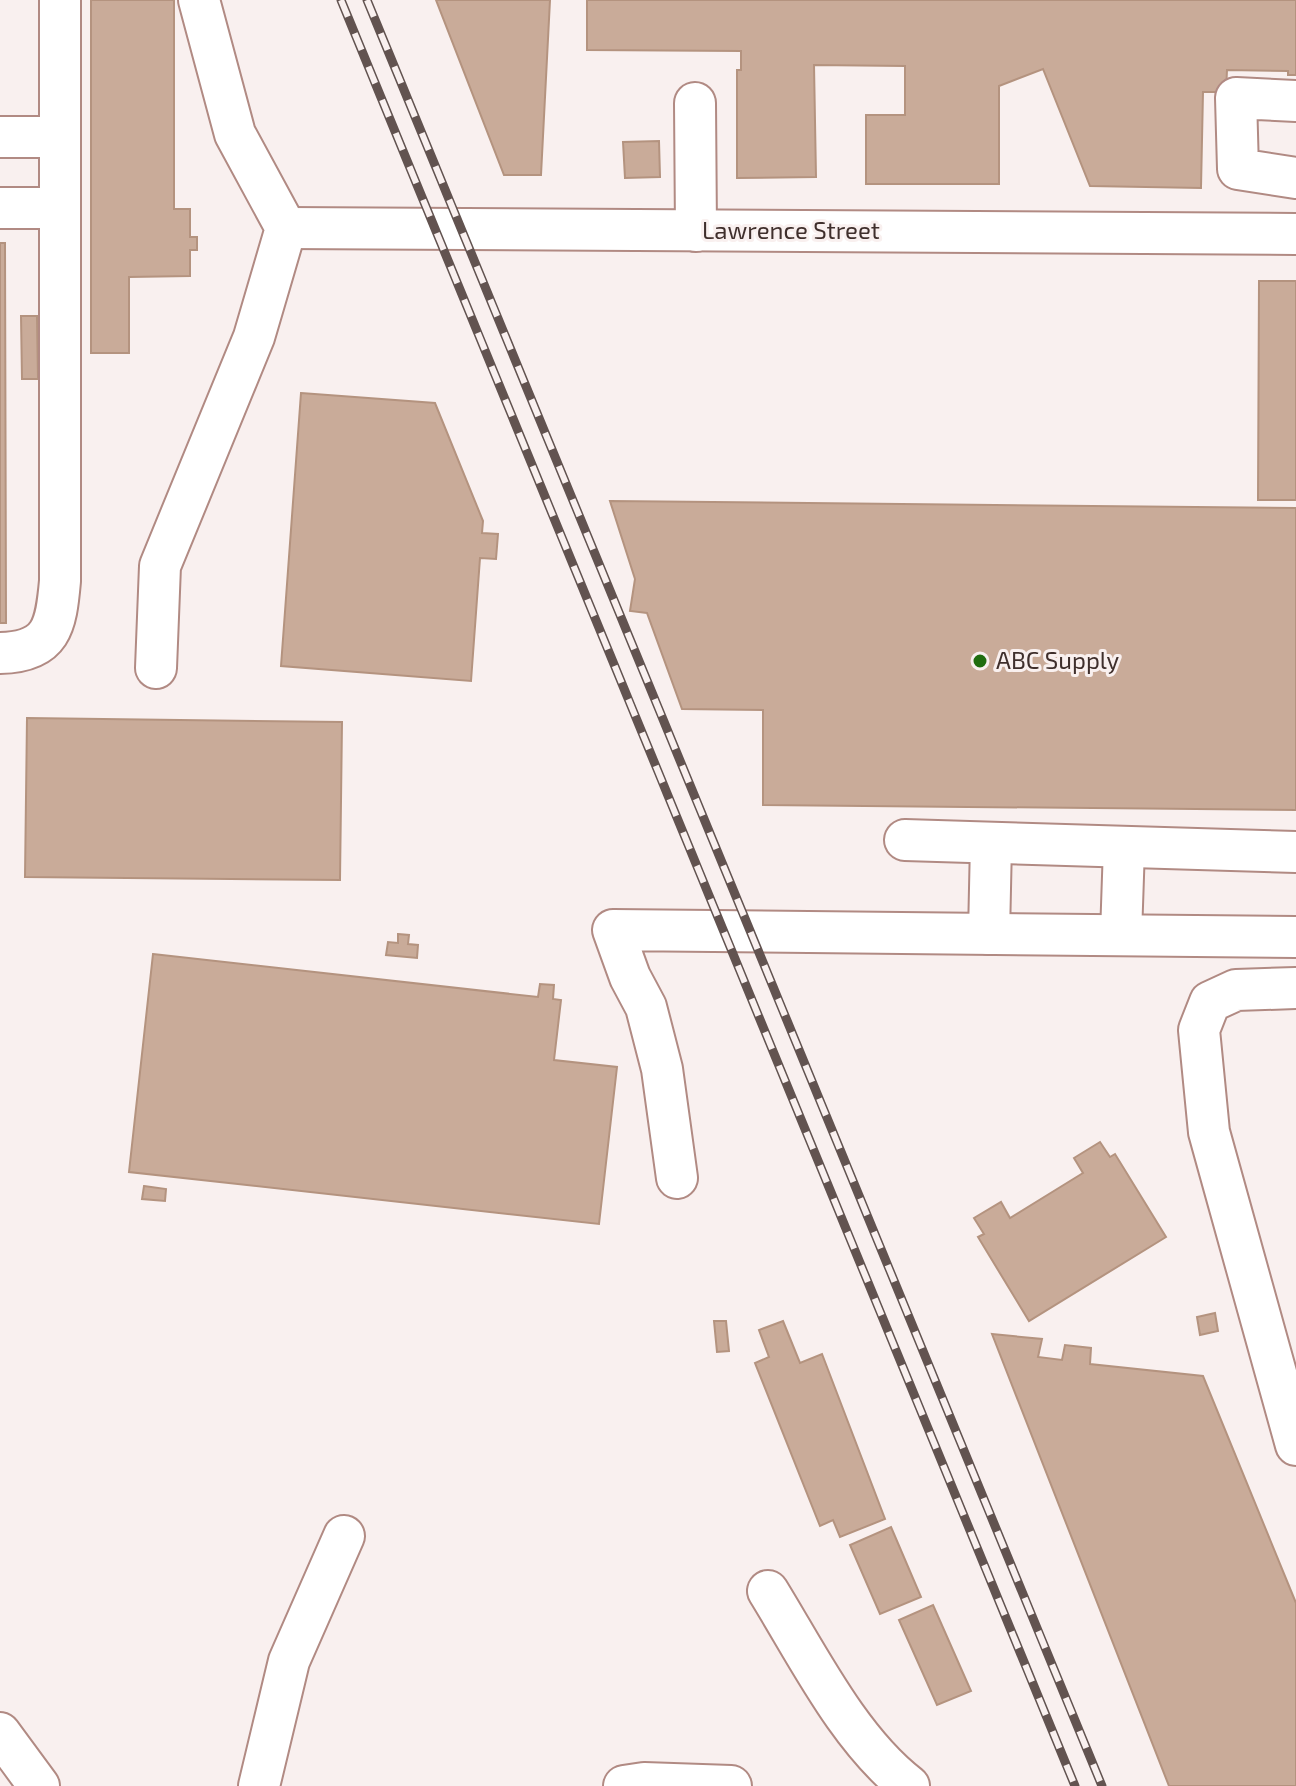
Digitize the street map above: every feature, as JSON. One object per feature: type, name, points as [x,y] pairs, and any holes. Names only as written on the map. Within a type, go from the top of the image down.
[{"type":"street","points":[[0,653],[29,649],[41,643],[49,635],[58,608],[60,0]]},
{"type":"street","points":[[156,668],[160,566],[254,337],[286,228],[235,134],[199,0]]},
{"type":"street","points":[[1296,101],[1236,98],[1238,169],[1296,178]]},
{"type":"street","points":[[695,103],[696,231]]},
{"type":"street","points":[[0,137],[60,137]]},
{"type":"street","points":[[0,208],[60,208]]},
{"type":"street","name":"Lawrence Street","points":[[286,228],[1296,234]]},
{"type":"street","points":[[905,840],[1296,852]]},
{"type":"street","points":[[989,934],[991,843]]},
{"type":"street","points":[[1121,935],[1124,847]]},
{"type":"street","points":[[677,1178],[662,1069],[646,1007],[630,977],[613,930],[1296,937]]},
{"type":"street","points":[[1296,988],[1236,990],[1210,1002],[1199,1030],[1209,1132],[1296,1445]]},
{"type":"street","points":[[259,1786],[289,1661],[344,1536]]},
{"type":"street","points":[[768,1591],[823,1685],[894,1774],[909,1786]]},
{"type":"street","points":[[0,1733],[39,1786]]},
{"type":"street","points":[[624,1786],[644,1783],[731,1786]]},
{"type":"building","points":[[91,0],[174,0],[174,209],[190,209],[190,237],[197,237],[197,250],[190,250],[190,276],[129,277],[129,353],[91,353]]},
{"type":"building","points":[[436,0],[550,0],[541,175],[504,175]]},
{"type":"building","points":[[587,0],[1296,0],[1296,75],[1288,75],[1288,71],[1227,70],[1226,92],[1203,92],[1201,188],[1090,186],[1043,69],[999,86],[999,184],[866,184],[866,115],[905,115],[905,66],[814,65],[816,177],[737,178],[737,70],[741,70],[741,51],[587,50]]},
{"type":"building","points":[[659,141],[660,177],[625,178],[623,142]]},
{"type":"building","points":[[0,243],[5,243],[6,623],[0,623]]},
{"type":"building","points":[[1259,281],[1296,281],[1296,500],[1258,500]]},
{"type":"building","points":[[21,316],[37,316],[38,379],[22,379]]},
{"type":"building","points":[[301,393],[435,403],[483,521],[482,533],[498,534],[496,559],[480,558],[471,681],[281,666]]},
{"type":"building","name":"ABC Supply","points":[[610,501],[1296,508],[1296,810],[763,805],[763,710],[682,709],[647,613],[630,611],[635,579]]},
{"type":"building","points":[[27,718],[342,722],[340,880],[25,877]]},
{"type":"building","points":[[398,934],[409,935],[408,944],[418,945],[417,958],[386,955],[388,942],[398,943]]},
{"type":"building","points":[[153,954],[538,997],[540,984],[554,985],[553,999],[561,1000],[554,1060],[617,1067],[599,1224],[129,1172]]},
{"type":"building","points":[[1100,1142],[1110,1157],[1115,1154],[1166,1237],[1029,1321],[978,1237],[984,1234],[974,1218],[1001,1202],[1010,1218],[1083,1173],[1074,1158]]},
{"type":"building","points":[[144,1186],[166,1189],[165,1201],[142,1199]]},
{"type":"building","points":[[1215,1313],[1218,1331],[1200,1335],[1197,1317]]},
{"type":"building","points":[[714,1321],[726,1321],[729,1351],[717,1352]]},
{"type":"building","points":[[783,1321],[800,1363],[822,1354],[885,1519],[840,1537],[833,1520],[820,1526],[755,1363],[769,1357],[759,1330]]},
{"type":"building","points":[[992,1334],[1042,1339],[1038,1357],[1062,1360],[1065,1345],[1091,1348],[1090,1364],[1203,1376],[1296,1603],[1296,1786],[1169,1786]]},
{"type":"building","points":[[891,1527],[921,1597],[880,1614],[850,1545]]},
{"type":"building","points":[[933,1605],[971,1691],[937,1705],[899,1620]]},
{"type":"railway","points":[[341,0],[1075,1786]]},
{"type":"railway","points":[[367,0],[1102,1786]]},
{"type":"place","name":"ABC Supply","points":[[980,661]]}]
